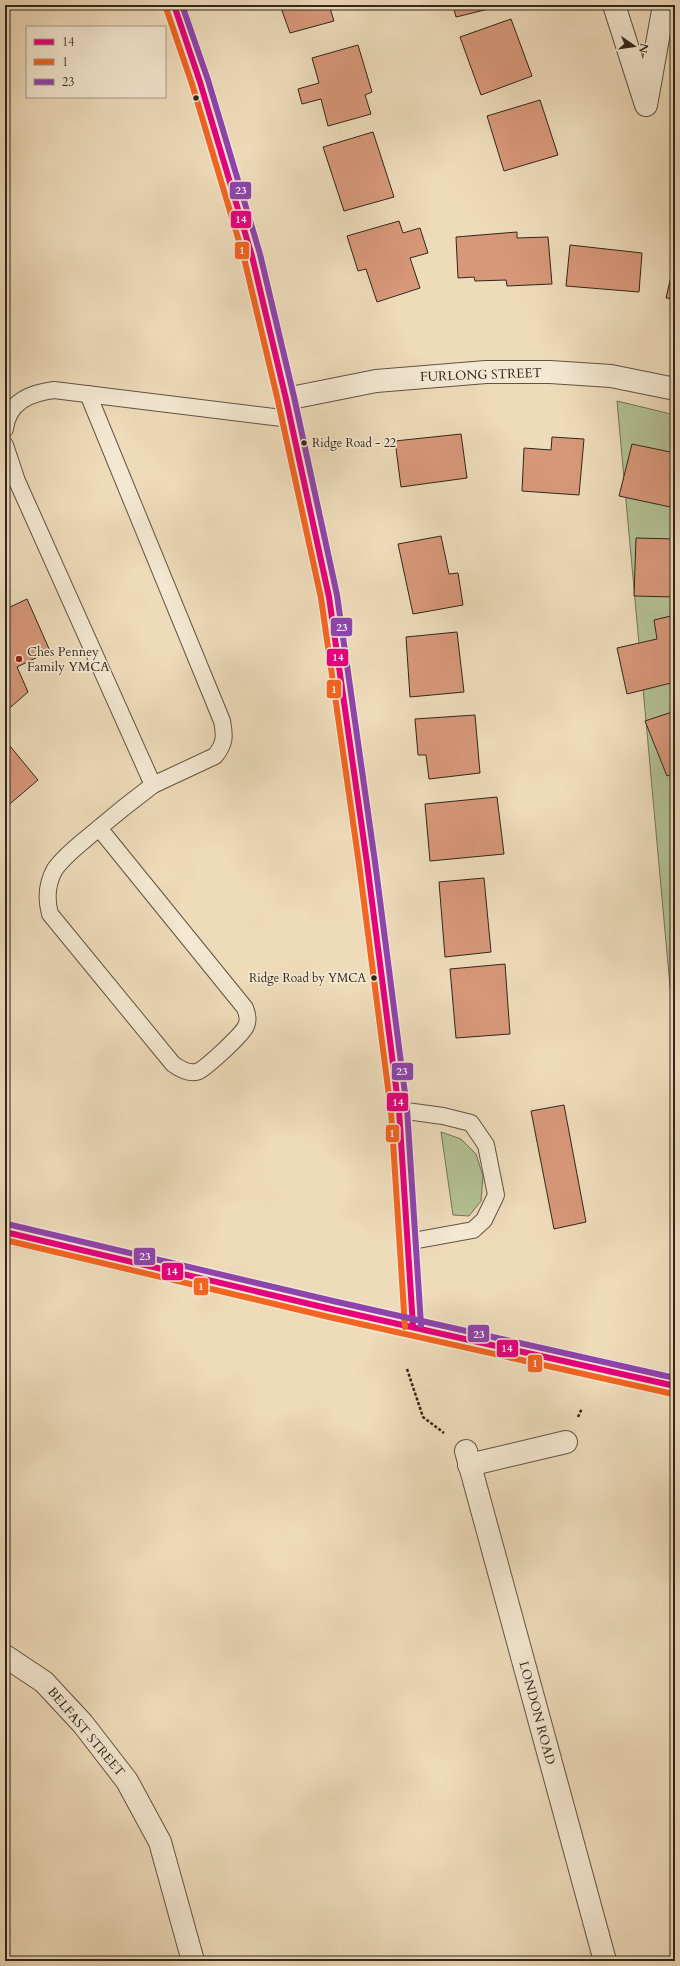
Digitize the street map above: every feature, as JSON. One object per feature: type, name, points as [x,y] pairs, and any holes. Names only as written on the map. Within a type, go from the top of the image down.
[{"type":"street","points":[[174,5],[200,82],[252,256],[288,409],[329,597],[367,863],[399,1110],[413,1326]]},
{"type":"street","points":[[614,5],[646,104],[664,5]]},
{"type":"street","name":"FURLONG STREET","points":[[288,409],[376,381],[486,372],[550,372],[611,376],[675,389]]},
{"type":"street","points":[[5,1232],[675,1386]]},
{"type":"street","points":[[467,1458],[566,1442]]},
{"type":"street","name":"LONDON ROAD","points":[[467,1458],[605,1961]]},
{"type":"street","name":"BELFAST STREET","points":[[5,1656],[44,1682],[83,1724],[128,1781],[160,1842],[193,1961]]},
{"type":"lane","points":[[5,428],[9,414],[16,403],[41,391],[54,390],[88,394],[288,409]]},
{"type":"lane","points":[[88,394],[222,721],[225,740],[221,749],[215,756],[153,785],[99,828],[71,851],[55,869],[48,892],[47,903],[50,914],[173,1064],[188,1072],[198,1071],[241,1034],[247,1025],[247,1013],[245,1008],[99,828]]},
{"type":"lane","points":[[5,445],[17,481],[153,785]]},
{"type":"lane","points":[[399,1110],[443,1116],[471,1123],[486,1145],[496,1195],[484,1220],[473,1230],[407,1242]]},
{"type":"path","points":[[407,1369],[423,1417],[467,1458]]},
{"type":"green space","points":[[617,401],[675,415],[674,1030]]},
{"type":"green space","points":[[441,1132],[461,1139],[476,1154],[483,1176],[481,1201],[469,1216],[453,1215]]},
{"type":"building","points":[[280,5],[329,5],[334,21],[290,33]]},
{"type":"building","points":[[453,5],[505,5],[456,17]]},
{"type":"building","points":[[511,19],[532,76],[481,95],[460,37]]},
{"type":"building","points":[[358,45],[372,92],[365,95],[371,114],[328,126],[321,99],[302,104],[298,89],[319,83],[312,58]]},
{"type":"building","points":[[540,100],[558,155],[504,171],[487,116]]},
{"type":"building","points":[[373,132],[394,197],[344,211],[323,147]]},
{"type":"building","points":[[399,221],[403,233],[420,228],[428,253],[410,258],[420,288],[377,302],[366,269],[358,271],[347,236]]},
{"type":"building","points":[[517,232],[517,238],[548,237],[552,284],[507,286],[506,280],[475,281],[474,277],[458,278],[456,237]]},
{"type":"building","points":[[570,245],[642,253],[639,292],[566,286]]},
{"type":"building","points":[[675,259],[675,299],[666,298]]},
{"type":"building","points":[[461,434],[467,478],[401,487],[395,441]]},
{"type":"building","points":[[552,437],[584,439],[579,495],[522,491],[524,448],[551,450]]},
{"type":"building","points":[[632,444],[675,453],[675,508],[619,496]]},
{"type":"building","points":[[441,536],[449,574],[458,573],[463,605],[413,614],[398,544]]},
{"type":"building","points":[[636,538],[675,539],[675,597],[634,596]]},
{"type":"building","name":"Ches Penney Family YMCA","points":[[27,599],[50,651],[17,667],[28,692],[5,712],[5,603],[8,608]]},
{"type":"building","points":[[675,615],[675,682],[627,694],[617,648],[657,639],[654,620]]},
{"type":"building","points":[[457,632],[464,692],[410,697],[406,637]]},
{"type":"building","points":[[675,711],[675,773],[667,776],[645,721]]},
{"type":"building","points":[[475,715],[480,773],[429,779],[426,755],[418,755],[415,719]]},
{"type":"building","points":[[5,740],[38,780],[5,808]]},
{"type":"building","points":[[497,797],[504,854],[430,861],[425,804]]},
{"type":"building","points":[[484,878],[491,952],[445,957],[439,882]]},
{"type":"building","points":[[505,964],[510,1034],[456,1038],[450,969]]},
{"type":"building","points":[[564,1105],[586,1222],[554,1229],[531,1111]]},
{"type":"transit line","name":"14","points":[[174,5],[200,82],[252,256],[286,399],[329,597],[367,863],[399,1110],[413,1326]]},
{"type":"transit line","name":"23","points":[[182,5],[208,80],[260,254],[294,397],[337,595],[375,862],[407,1109],[421,1325]]},
{"type":"transit line","name":"1","points":[[166,8],[192,84],[244,258],[278,401],[321,598],[359,864],[391,1111],[405,1327]]},
{"type":"transit line","name":"23","points":[[7,1224],[333,1301],[675,1378]]},
{"type":"transit line","name":"14","points":[[5,1232],[331,1309],[675,1386]]},
{"type":"transit line","name":"1","points":[[5,1240],[329,1317],[673,1394]]},
{"type":"place","name":"Ridge Road - 22","points":[[304,443]]},
{"type":"place","name":"Ches Penney Family YMCA","points":[[19,659]]},
{"type":"place","name":"Ridge Road by YMCA","points":[[374,978]]}]
